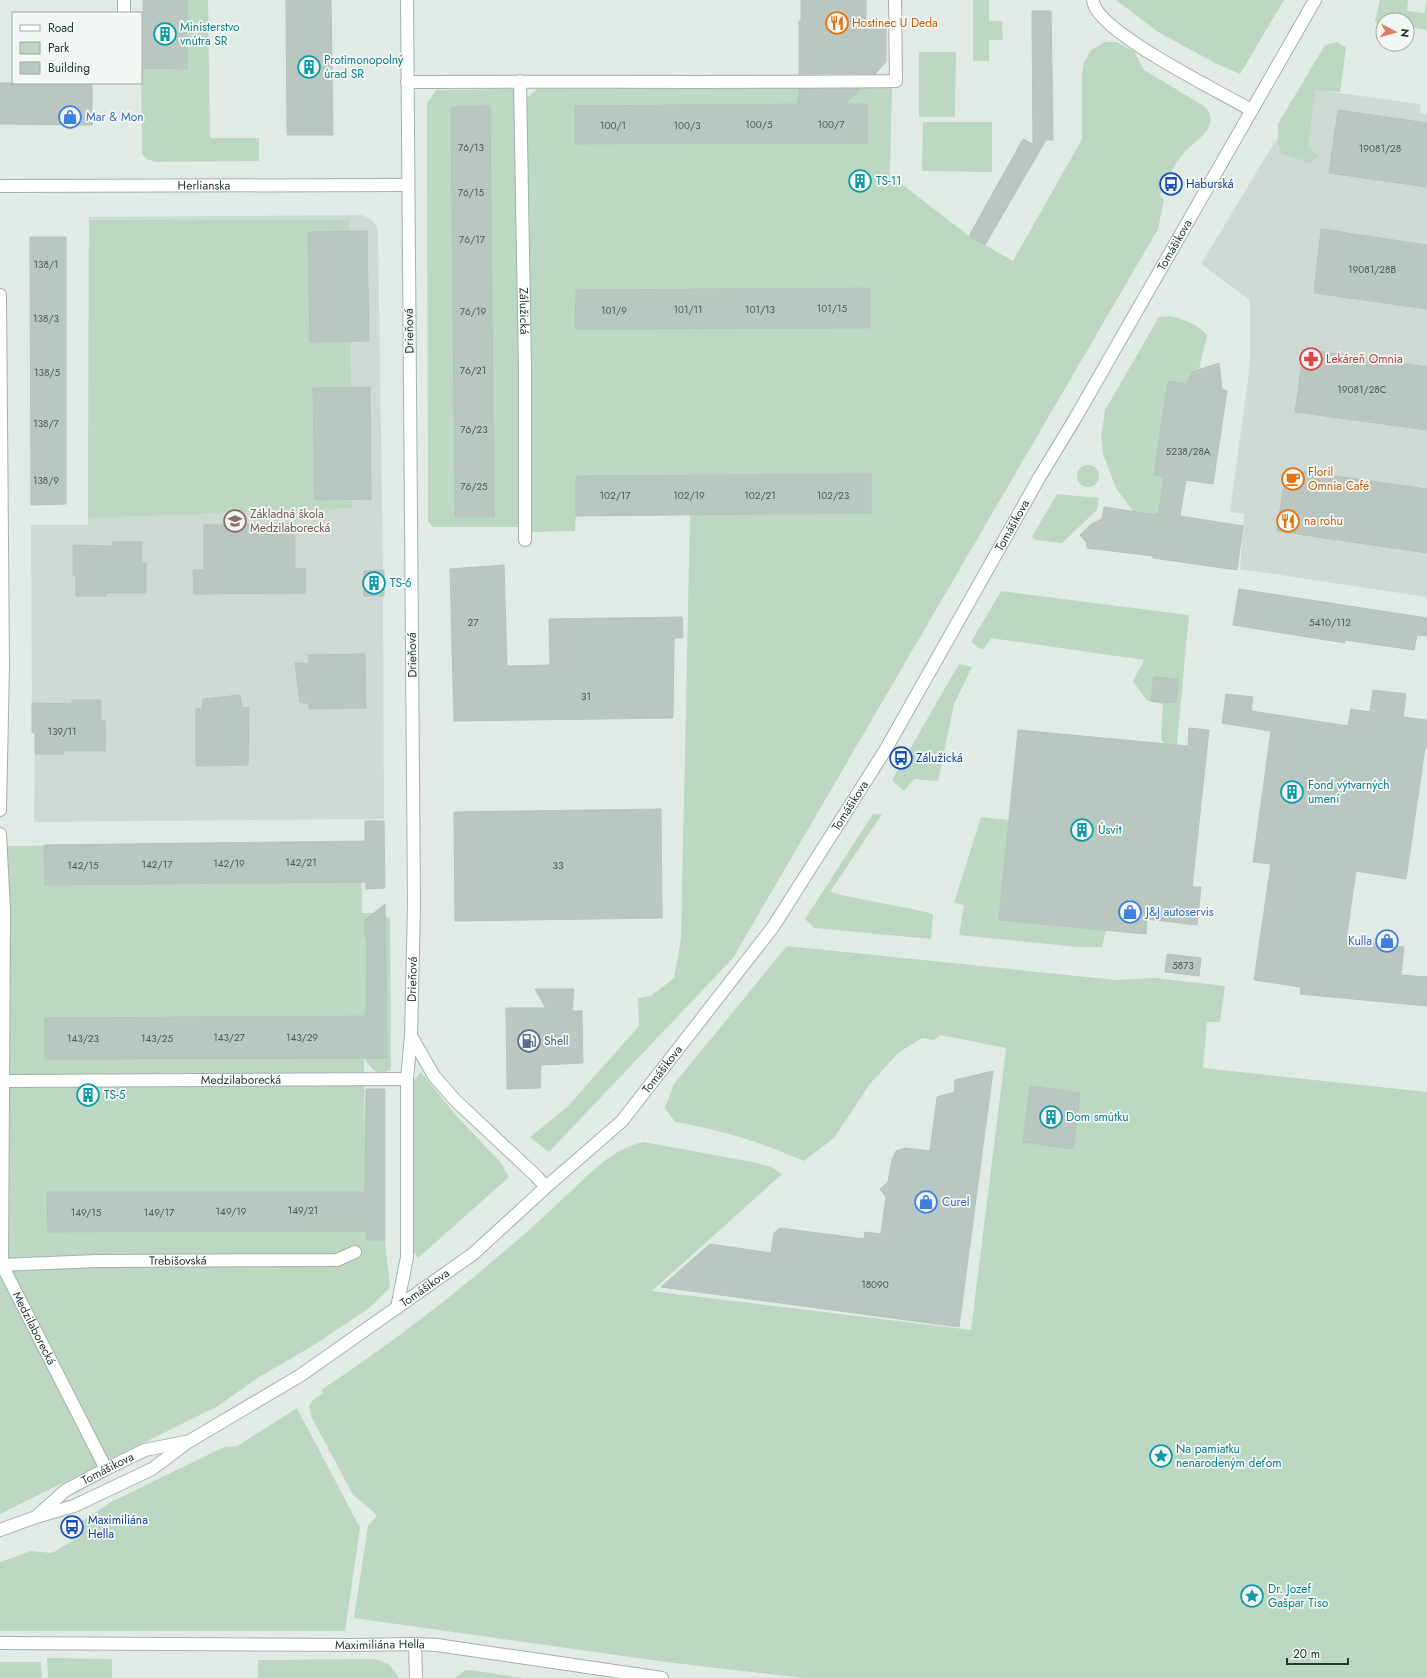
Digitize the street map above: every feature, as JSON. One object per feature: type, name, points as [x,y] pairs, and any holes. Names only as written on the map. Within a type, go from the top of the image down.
[{"type":"street","points":[[124,0],[124,12]]},
{"type":"street","name":"Drieňová","points":[[397,1308],[406,1257],[406,1079],[411,1036],[414,906],[407,185],[407,0]]},
{"type":"street","points":[[407,82],[712,81],[766,83],[896,81],[895,0]]},
{"type":"street","points":[[1094,0],[1094,3],[1102,18],[1142,48],[1251,110]]},
{"type":"street","name":"Tomášikova","points":[[0,1530],[36,1517],[74,1506],[152,1469],[188,1442],[301,1375],[473,1254],[546,1187],[622,1121],[773,927],[886,749],[1039,478],[1076,417],[1314,0]]},
{"type":"street","name":"Zálužická","points":[[520,81],[525,369],[525,540]]},
{"type":"street","name":"Herlianska","points":[[0,186],[407,185]]},
{"type":"street","points":[[0,295],[2,685],[0,810]]},
{"type":"street","name":"Medzilaborecká","points":[[0,834],[4,910],[4,1081],[1,1265],[106,1469]]},
{"type":"street","points":[[411,1036],[434,1076],[455,1100],[546,1187]]},
{"type":"street","name":"Medzilaborecká","points":[[4,1081],[406,1079]]},
{"type":"street","name":"Trebišovská","points":[[1,1265],[97,1261],[337,1260],[355,1252]]},
{"type":"street","name":"Tomášikova","points":[[36,1517],[66,1490],[106,1469],[145,1450],[188,1442]]},
{"type":"street","name":"Maximiliána Hella","points":[[0,1643],[354,1646],[415,1644],[437,1645],[631,1676],[662,1678]]},
{"type":"street","points":[[415,1644],[416,1678]]},
{"type":"shaded area","points":[[1316,90],[1421,104],[1420,113],[1427,114],[1427,597],[1240,569],[1244,514],[1230,512],[1250,364],[1250,300],[1201,264],[1279,135]]},
{"type":"shaded area","name":"Základná škola Medzilaborecká","points":[[362,215],[373,221],[378,229],[384,570],[384,819],[34,822],[35,733],[32,733],[31,525],[88,525],[89,217]]},
{"type":"green space","points":[[187,0],[208,0],[210,138],[259,138],[259,161],[155,162],[147,159],[142,154],[142,68],[187,68]]},
{"type":"green space","points":[[973,0],[989,0],[989,21],[1002,21],[1003,40],[989,40],[989,61],[973,61]]},
{"type":"green space","points":[[1116,0],[1284,0],[1240,74],[1219,65],[1158,32]]},
{"type":"green space","points":[[1380,0],[1408,0],[1407,11],[1424,13],[1427,0],[1427,30],[1415,28],[1415,12],[1377,12]]},
{"type":"green space","points":[[1105,42],[1116,42],[1134,51],[1144,70],[1204,106],[1209,113],[1211,120],[1205,132],[1179,158],[1173,168],[1160,195],[1164,200],[1158,229],[733,958],[549,1152],[530,1137],[568,1106],[639,1026],[638,998],[651,996],[674,978],[681,939],[690,515],[871,513],[576,516],[575,531],[530,532],[527,98],[537,89],[892,88],[890,175],[969,236],[1013,261],[1082,139],[1082,75],[1084,62],[1091,50]]},
{"type":"green space","points":[[1337,42],[1346,47],[1340,92],[1315,90],[1308,147],[1318,155],[1311,163],[1282,154],[1278,144],[1278,124],[1325,45]]},
{"type":"green space","points":[[919,52],[956,52],[955,117],[919,117]]},
{"type":"green space","points":[[520,89],[521,527],[433,527],[428,521],[427,103],[436,90]]},
{"type":"green space","points":[[923,122],[992,122],[992,172],[922,171]]},
{"type":"green space","points":[[89,220],[349,220],[352,508],[88,518]]},
{"type":"green space","points":[[1171,316],[1196,325],[1207,336],[1199,369],[1191,372],[1186,384],[1168,381],[1154,475],[1164,477],[1158,515],[1133,511],[1116,488],[1103,454],[1101,438],[1105,410],[1159,317]]},
{"type":"green space","points":[[1088,465],[1096,468],[1099,476],[1096,484],[1088,487],[1080,484],[1077,476],[1080,468]]},
{"type":"green space","points":[[1057,494],[1099,498],[1097,510],[1062,543],[1035,540],[1032,537]]},
{"type":"green space","points":[[1001,591],[1189,615],[1167,852],[1165,744],[1161,739],[1163,704],[1147,701],[1133,681],[1144,660],[991,638],[984,649],[979,648],[971,642]]},
{"type":"green space","points":[[959,664],[972,667],[954,704],[938,781],[914,779],[904,791],[892,780]]},
{"type":"green space","points":[[873,814],[882,814],[830,892],[933,914],[931,939],[814,928],[805,919]]},
{"type":"green space","points":[[981,817],[1009,820],[999,920],[1106,930],[1102,947],[1079,947],[959,935],[964,905],[954,903]]},
{"type":"green space","points":[[361,842],[362,913],[380,913],[390,918],[391,1070],[386,1072],[378,1072],[372,1068],[364,1058],[366,1240],[385,1240],[390,1288],[368,1309],[314,1345],[259,1377],[218,1406],[0,1514],[0,846]]},
{"type":"green space","points":[[787,946],[1116,980],[1155,978],[1225,986],[1220,1022],[1207,1022],[1203,1068],[1427,1092],[1427,1678],[803,1678],[666,1662],[354,1618],[368,1526],[377,1516],[352,1493],[312,1418],[309,1406],[313,1400],[323,1393],[321,1390],[393,1340],[439,1305],[523,1235],[595,1169],[622,1150],[644,1142],[757,1163],[771,1167],[782,1174],[652,1291],[971,1330],[1006,1048],[941,1035],[934,1040],[922,1038],[898,1053],[869,1085],[834,1138],[804,1161],[741,1137],[675,1122],[665,1108],[674,1084]]},
{"type":"green space","points":[[421,1072],[454,1113],[501,1163],[509,1177],[418,1258],[414,1252],[414,1080]]},
{"type":"green space","points":[[297,1408],[360,1528],[345,1631],[0,1631],[0,1562],[31,1551],[52,1553],[81,1536],[79,1523],[111,1502],[224,1447],[237,1446]]},
{"type":"green space","points":[[47,1658],[112,1659],[112,1678],[48,1678]]},
{"type":"green space","points":[[375,1659],[389,1664],[399,1678],[258,1678],[258,1660]]},
{"type":"green space","points":[[0,1662],[41,1662],[42,1678],[0,1678]]},
{"type":"green space","points":[[465,1670],[470,1670],[524,1678],[455,1678]]},
{"type":"building","name":"Ministerstvo vnútra SR","points":[[143,0],[187,0],[187,69],[143,68]]},
{"type":"building","name":"Protimonopolný úrad SR","points":[[286,0],[331,0],[333,135],[287,135]]},
{"type":"building","points":[[801,0],[866,0],[866,21],[886,21],[886,62],[875,74],[799,74],[799,21],[801,21]]},
{"type":"building","points":[[1032,11],[1051,11],[1053,140],[1046,140],[985,245],[969,236],[1023,139],[1033,144]]},
{"type":"building","points":[[0,83],[92,84],[92,125],[0,124]]},
{"type":"building","points":[[799,89],[860,89],[845,104],[867,104],[867,143],[575,144],[575,106],[798,104]]},
{"type":"building","points":[[490,106],[494,517],[455,517],[451,107]]},
{"type":"building","points":[[1338,110],[1427,123],[1427,187],[1329,173]]},
{"type":"building","points":[[1321,229],[1427,245],[1427,309],[1314,293]]},
{"type":"building","points":[[367,231],[369,341],[310,342],[308,232]]},
{"type":"building","points":[[30,237],[66,237],[66,504],[31,505]]},
{"type":"building","points":[[869,288],[870,328],[575,329],[576,290]]},
{"type":"building","points":[[1304,349],[1427,367],[1427,430],[1295,412]]},
{"type":"building","points":[[1219,363],[1222,389],[1227,391],[1213,484],[1186,480],[1180,516],[1243,526],[1237,570],[1153,558],[1153,556],[1087,548],[1087,543],[1080,535],[1091,524],[1102,519],[1104,507],[1158,515],[1164,477],[1154,475],[1168,381],[1186,384],[1192,372]]},
{"type":"building","points":[[370,387],[371,499],[315,500],[313,388]]},
{"type":"building","points":[[1286,469],[1427,489],[1427,553],[1277,531]]},
{"type":"building","points":[[871,474],[871,513],[576,516],[576,476]]},
{"type":"building","points":[[295,524],[295,569],[305,568],[305,593],[194,594],[193,570],[204,570],[204,525]]},
{"type":"building","points":[[113,542],[142,542],[142,563],[146,563],[146,593],[106,593],[106,596],[76,596],[76,575],[73,575],[73,545],[113,546]]},
{"type":"building","points":[[504,565],[507,666],[550,665],[549,619],[682,617],[683,638],[674,638],[673,718],[454,721],[450,569]]},
{"type":"building","name":"TS-6","points":[[384,570],[384,596],[364,596],[364,571]]},
{"type":"building","points":[[1239,589],[1427,618],[1427,636],[1417,635],[1414,650],[1345,640],[1345,643],[1233,625]]},
{"type":"building","points":[[365,654],[366,708],[309,709],[309,703],[300,703],[295,663],[309,663],[308,655]]},
{"type":"building","points":[[1154,677],[1178,679],[1176,703],[1151,701]]},
{"type":"building","points":[[1373,690],[1406,694],[1403,717],[1427,720],[1427,748],[1425,748],[1406,879],[1356,871],[1346,940],[1404,947],[1401,975],[1427,977],[1427,1006],[1300,994],[1301,987],[1254,980],[1271,864],[1253,862],[1271,731],[1222,723],[1226,694],[1253,697],[1251,711],[1348,726],[1351,709],[1370,712]]},
{"type":"building","points":[[240,695],[242,708],[249,707],[248,765],[196,766],[196,709],[202,709],[203,699]]},
{"type":"building","points":[[72,700],[101,700],[101,721],[105,721],[105,751],[64,751],[64,754],[35,754],[35,733],[32,733],[32,703],[72,704]]},
{"type":"building","name":"Úsvit","points":[[1189,728],[1209,730],[1192,887],[1201,887],[1197,925],[1147,919],[1146,934],[999,920],[1018,730],[1188,746]]},
{"type":"building","points":[[661,809],[662,918],[455,921],[454,812]]},
{"type":"building","points":[[365,821],[384,821],[385,888],[366,889],[366,882],[45,885],[44,845],[365,841]]},
{"type":"building","points":[[385,904],[387,1058],[45,1059],[45,1018],[366,1016],[367,938],[365,938],[365,920]]},
{"type":"building","points":[[1167,954],[1201,958],[1199,976],[1165,972]]},
{"type":"building","points":[[535,989],[574,989],[572,1011],[582,1011],[583,1063],[541,1065],[540,1088],[507,1089],[506,1008],[546,1008]]},
{"type":"building","points":[[993,1071],[959,1327],[661,1287],[710,1244],[771,1253],[774,1233],[780,1228],[864,1239],[865,1232],[881,1234],[886,1197],[880,1189],[888,1182],[892,1159],[896,1151],[905,1148],[930,1151],[937,1097],[954,1092],[955,1080]]},
{"type":"building","name":"Dom smútku","points":[[1030,1086],[1080,1093],[1073,1149],[1023,1142]]},
{"type":"building","points":[[366,1089],[385,1089],[385,1240],[366,1240],[366,1231],[48,1232],[47,1192],[365,1192]]},
{"type":"place","name":"Hostinec U Deda","points":[[837,23]]},
{"type":"place","name":"Ministerstvo vnútra SR","points":[[165,34]]},
{"type":"place","name":"Protimonopolný úrad SR","points":[[309,67]]},
{"type":"place","name":"Mar & Mon","points":[[70,117]]},
{"type":"place","name":"TS-11","points":[[860,181]]},
{"type":"place","name":"Haburská","points":[[1171,184]]},
{"type":"place","name":"Lekáreň Omnia","points":[[1311,359]]},
{"type":"place","name":"Floril Omnia Café","points":[[1293,479]]},
{"type":"place","name":"Základná škola Medzilaborecká","points":[[235,521]]},
{"type":"place","name":"na rohu","points":[[1288,521]]},
{"type":"place","name":"TS-6","points":[[374,583]]},
{"type":"place","name":"Zálužická","points":[[901,758]]},
{"type":"place","name":"Fond výtvarných umení","points":[[1292,792]]},
{"type":"place","name":"Úsvit","points":[[1082,830]]},
{"type":"place","name":"J&J autoservis","points":[[1130,912]]},
{"type":"place","name":"Kulla","points":[[1387,941]]},
{"type":"place","name":"Shell","points":[[529,1041]]},
{"type":"place","name":"TS-5","points":[[88,1095]]},
{"type":"place","name":"Dom smútku","points":[[1051,1117]]},
{"type":"place","name":"Curel","points":[[926,1202]]},
{"type":"place","name":"Na pamiatku nenarodeným deťom","points":[[1161,1456]]},
{"type":"place","name":"Maximiliána Hella","points":[[72,1527]]},
{"type":"place","name":"Dr. Jozef Gašpar Tiso","points":[[1252,1596]]}]
